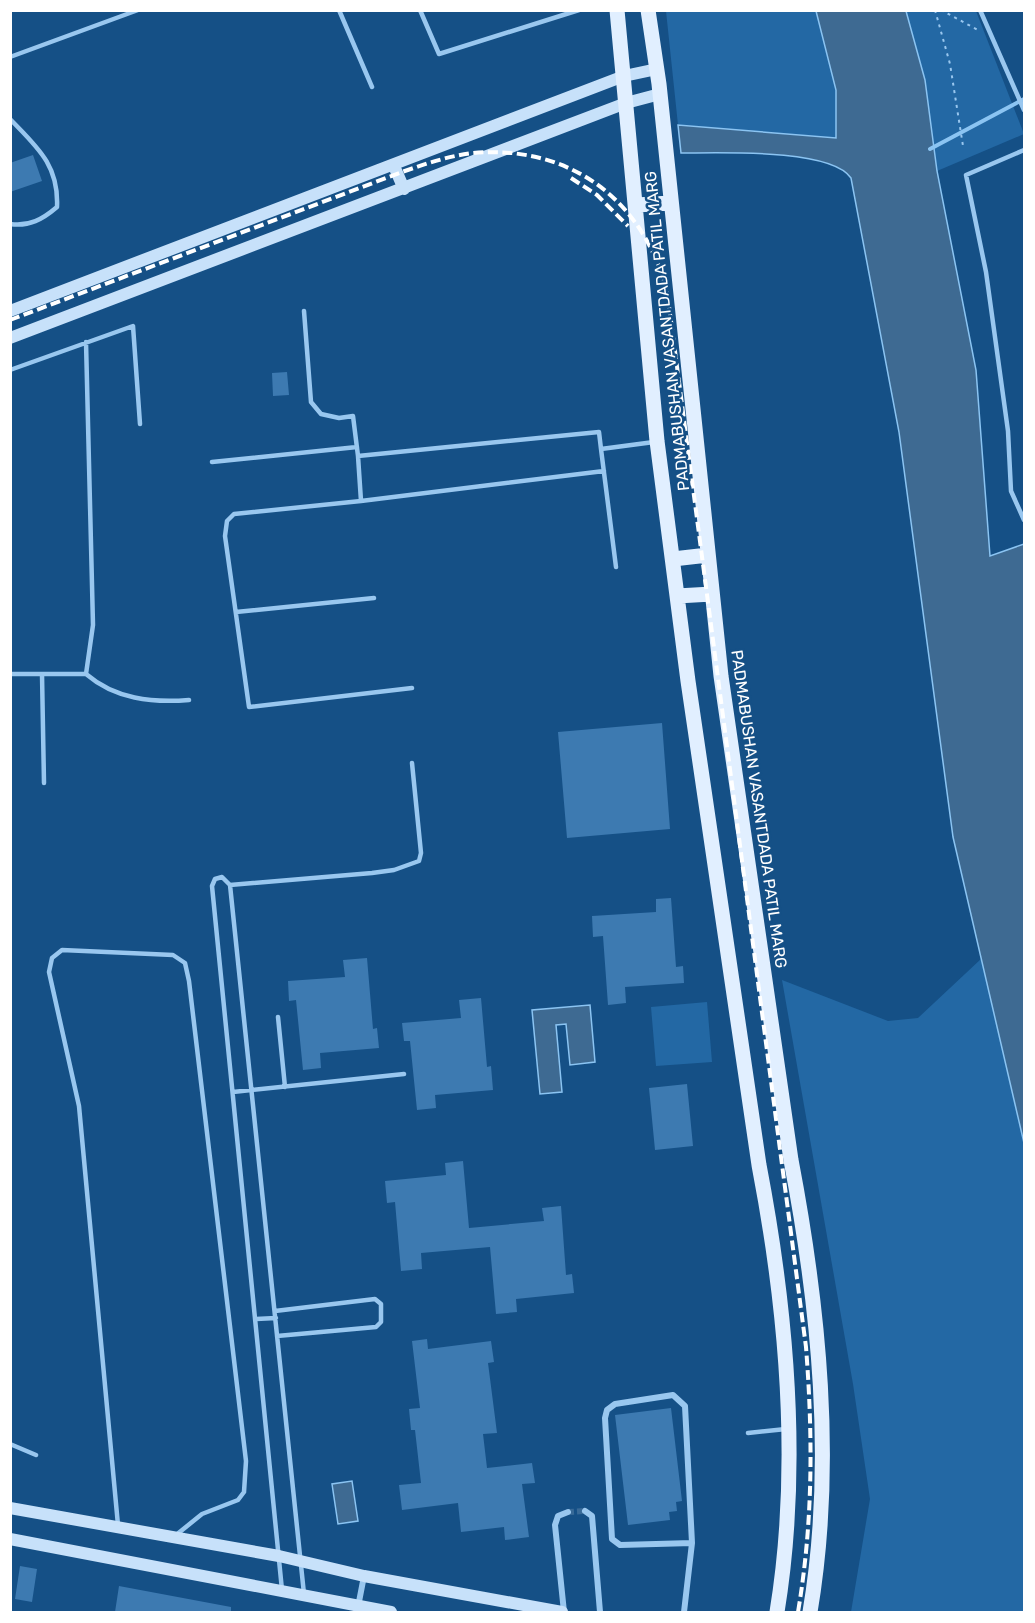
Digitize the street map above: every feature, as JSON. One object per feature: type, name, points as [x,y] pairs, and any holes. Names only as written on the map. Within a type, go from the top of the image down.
[{"type":"main road","name":"PADMABUSHAN VASANTDADA PATIL MARG","points":[[617,10],[657,441],[677,597],[759,1165],[773,1240],[789,1429],[786,1558],[777,1612]]},
{"type":"main road","name":"PADMABUSHAN VASANTDADA PATIL MARG","points":[[648,10],[660,94],[721,676],[791,1160],[806,1236],[821,1402],[822,1451],[819,1561],[810,1612]]},
{"type":"main road","points":[[10,311],[394,166],[624,76],[657,69]]},
{"type":"main road","points":[[10,338],[626,103],[660,94]]},
{"type":"main road","points":[[394,166],[404,189]]},
{"type":"main road","points":[[636,205],[671,202]]},
{"type":"main road","points":[[672,559],[708,555]]},
{"type":"main road","points":[[677,597],[712,594]]},
{"type":"main road","points":[[10,1508],[279,1556],[503,1608],[563,1612]]},
{"type":"main road","points":[[10,1539],[304,1594],[358,1609],[391,1612]]},
{"type":"street","points":[[684,1612],[692,1543],[685,1406],[673,1395],[615,1404],[608,1410],[605,1418],[612,1539],[620,1545],[692,1543]]},
{"type":"street","points":[[585,1511],[592,1516],[600,1612]]},
{"type":"street","points":[[563,1612],[555,1525],[558,1516],[568,1512]]},
{"type":"street","points":[[358,1609],[364,1576]]},
{"type":"lane","points":[[10,57],[138,10]]},
{"type":"lane","points":[[339,10],[372,87]]},
{"type":"lane","points":[[420,10],[439,54],[579,10]]},
{"type":"lane","points":[[980,10],[1024,110]]},
{"type":"lane","points":[[10,119],[50,163],[58,190],[57,207],[45,218],[22,226],[10,224]]},
{"type":"lane","points":[[1024,150],[966,175],[986,272],[1008,431],[1011,491],[1024,520]]},
{"type":"lane","points":[[304,311],[311,402],[321,414],[339,418],[353,416],[361,501]]},
{"type":"lane","points":[[10,370],[133,326],[140,424]]},
{"type":"lane","points":[[86,342],[93,625],[86,674]]},
{"type":"lane","points":[[358,456],[599,432],[616,567]]},
{"type":"lane","points":[[601,448],[657,441]]},
{"type":"lane","points":[[212,462],[357,447]]},
{"type":"lane","points":[[412,688],[249,707],[225,536],[227,521],[234,514],[604,471]]},
{"type":"lane","points":[[236,612],[374,598]]},
{"type":"lane","points":[[10,674],[86,674],[100,686],[122,694],[158,702],[189,700]]},
{"type":"lane","points":[[42,674],[44,783]]},
{"type":"lane","points":[[230,885],[372,873],[394,870],[419,861],[421,853],[412,764]]},
{"type":"lane","points":[[282,1590],[212,886],[215,879],[222,877],[230,885],[304,1594]]},
{"type":"lane","points":[[119,1528],[79,1106],[49,972],[52,958],[62,950],[173,955],[185,963],[189,981],[246,1461],[244,1492],[238,1500],[202,1514],[173,1537]]},
{"type":"lane","points":[[278,1017],[285,1086]]},
{"type":"lane","points":[[233,1092],[404,1074]]},
{"type":"lane","points":[[275,1311],[375,1299],[381,1304],[381,1322],[376,1327],[277,1336]]},
{"type":"lane","points":[[256,1319],[276,1318]]},
{"type":"lane","points":[[748,1433],[789,1429]]},
{"type":"lane","points":[[10,1444],[36,1455]]},
{"type":"path","points":[[935,10],[950,64],[963,146]]},
{"type":"path","points":[[941,10],[975,31],[988,29]]},
{"type":"shaded area","points":[[666,11],[816,11],[836,90],[836,138],[678,125]]},
{"type":"shaded area","points":[[816,11],[906,11],[925,80],[937,171],[976,370],[990,556],[1024,544],[1024,1143],[953,837],[899,432],[851,178],[839,168],[821,161],[798,157],[746,153],[681,153],[678,125],[836,138],[836,90]]},
{"type":"shaded area","points":[[903,11],[976,11],[1024,134],[937,171],[925,80]]},
{"type":"shaded area","points":[[981,959],[1024,1136],[1024,1612],[851,1612],[870,1499],[853,1384],[782,980],[888,1021],[918,1018]]},
{"type":"shaded area","points":[[707,1002],[712,1062],[656,1066],[651,1007]]},
{"type":"shaded area","points":[[590,1005],[595,1062],[570,1065],[566,1024],[556,1025],[562,1092],[540,1094],[532,1010]]},
{"type":"shaded area","points":[[352,1481],[358,1521],[338,1524],[332,1484]]},
{"type":"building","points":[[33,155],[42,181],[10,192],[10,163]]},
{"type":"building","points":[[287,372],[289,395],[273,396],[272,373]]},
{"type":"building","points":[[662,723],[670,829],[567,838],[558,732]]},
{"type":"building","points":[[671,898],[676,967],[683,966],[684,983],[625,987],[626,1003],[608,1005],[603,936],[593,937],[592,916],[656,912],[656,899]]},
{"type":"building","points":[[367,958],[373,1029],[377,1028],[379,1048],[320,1053],[321,1068],[303,1070],[296,1000],[289,1001],[288,981],[345,977],[343,960]]},
{"type":"building","points":[[481,998],[487,1067],[491,1066],[493,1090],[435,1095],[436,1108],[417,1110],[410,1041],[404,1041],[402,1023],[461,1018],[459,1000]]},
{"type":"building","points":[[687,1084],[693,1146],[655,1150],[649,1088]]},
{"type":"building","points":[[463,1161],[469,1228],[544,1221],[542,1208],[561,1206],[566,1275],[572,1274],[574,1293],[516,1299],[517,1312],[496,1314],[490,1247],[421,1253],[422,1269],[401,1271],[395,1202],[387,1203],[385,1181],[446,1175],[445,1163]]},
{"type":"building","points":[[427,1339],[428,1349],[491,1341],[494,1362],[488,1363],[497,1433],[483,1434],[487,1468],[532,1463],[535,1483],[522,1484],[529,1537],[505,1540],[504,1527],[461,1532],[458,1503],[402,1510],[399,1485],[421,1483],[415,1430],[411,1430],[409,1409],[420,1408],[412,1341]]},
{"type":"building","points":[[671,1408],[682,1501],[676,1502],[677,1511],[669,1512],[670,1520],[628,1525],[615,1415]]},
{"type":"building","points":[[20,1566],[37,1569],[32,1602],[15,1599]]},
{"type":"building","points":[[119,1586],[231,1607],[231,1612],[115,1612]]},
{"type":"waterway","points":[[930,149],[1024,99]]},
{"type":"tunnel","points":[[568,1512],[585,1511]]},
{"type":"railway","points":[[10,320],[402,172],[473,153],[506,153],[537,157],[566,167],[592,181],[615,200],[635,223],[652,250],[664,281],[668,301],[806,1347],[810,1414],[810,1480],[807,1546],[798,1612]]},
{"type":"railway","points":[[571,178],[597,195],[628,226]]}]
